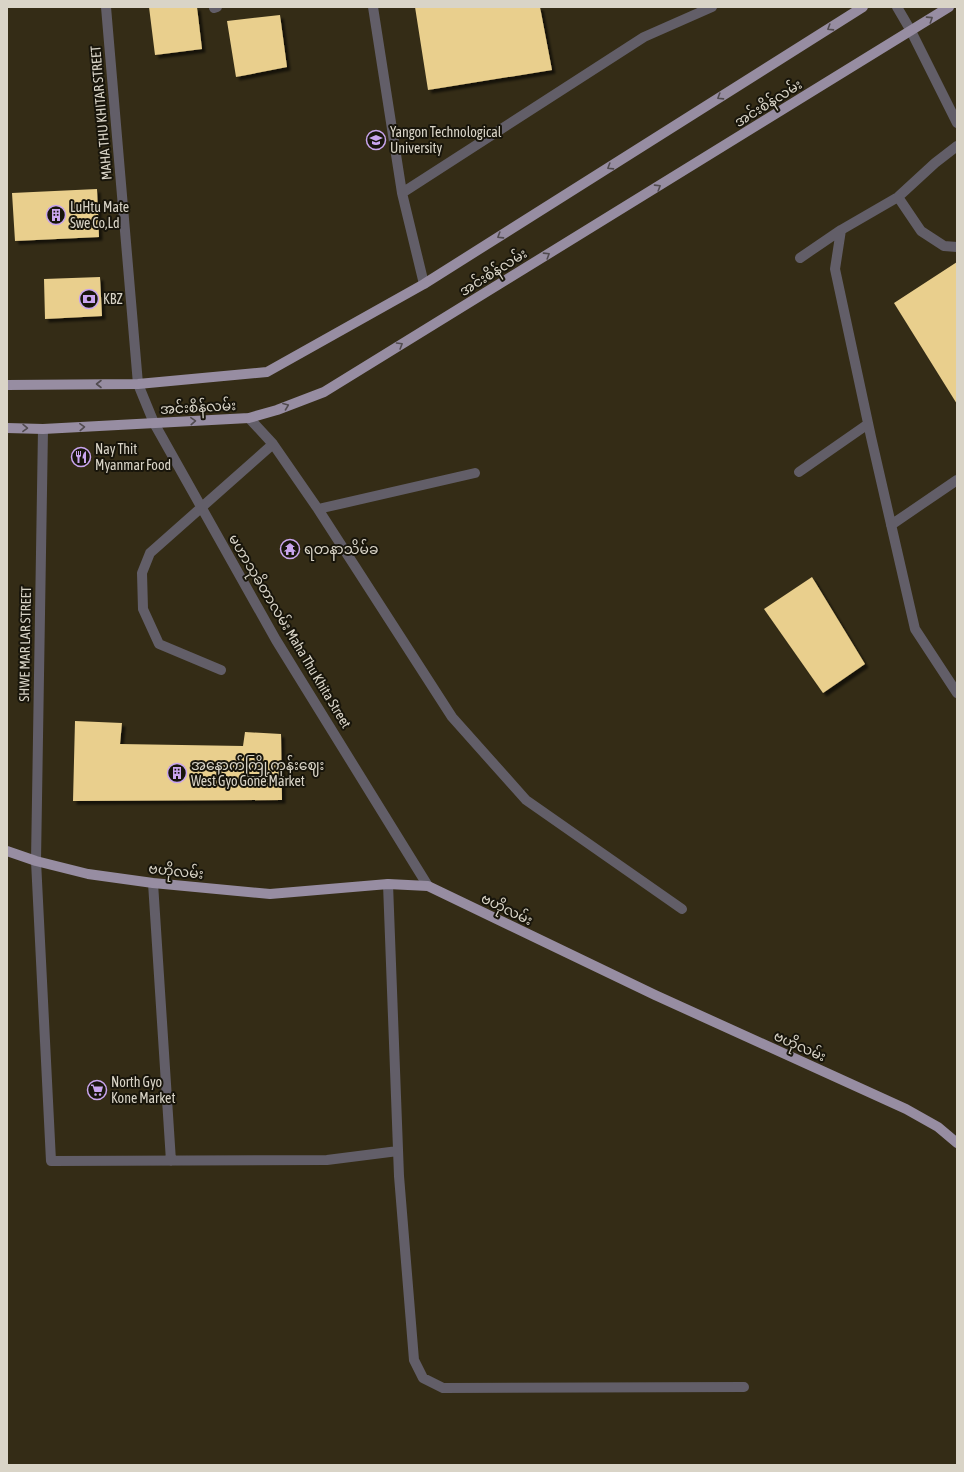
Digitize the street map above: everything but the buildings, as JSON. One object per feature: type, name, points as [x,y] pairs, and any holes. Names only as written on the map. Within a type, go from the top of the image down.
[{"type":"main road","name":"အင်းစိန်လမ်း","points":[[7,384],[138,384],[267,372],[424,284],[863,7]]},
{"type":"main road","name":"အင်းစိန်လမ်း","points":[[7,428],[43,428],[249,418],[278,410],[324,392],[949,7]]},
{"type":"main road","name":"ဗဟိုလမ်း","points":[[7,851],[36,861],[88,874],[153,883],[270,894],[388,884],[428,886],[655,995],[906,1110],[938,1127],[957,1143]]},
{"type":"street","name":"MAHA THU KHITAR STREET","points":[[106,7],[138,384]]},
{"type":"street","points":[[373,7],[402,193],[424,284]]},
{"type":"street","points":[[402,193],[644,37],[712,7]]},
{"type":"street","points":[[897,7],[911,31],[957,124]]},
{"type":"street","points":[[800,258],[841,230],[898,197],[935,163],[957,146]]},
{"type":"street","points":[[898,197],[921,231],[944,246],[957,247]]},
{"type":"street","points":[[841,230],[835,269],[868,424],[915,629],[957,693]]},
{"type":"street","name":"မဟာသုခိတာလမ်း Maha Thu Khita Street","points":[[138,384],[154,423],[276,640],[428,886]]},
{"type":"street","points":[[249,418],[273,444],[318,509],[452,717],[526,800],[682,909]]},
{"type":"street","points":[[799,472],[868,424]]},
{"type":"street","name":"SHWE MAR LAR STREET","points":[[43,428],[36,861],[51,1161],[171,1161]]},
{"type":"street","points":[[221,670],[159,644],[143,609],[142,573],[150,553],[273,444]]},
{"type":"street","points":[[318,509],[475,472]]},
{"type":"street","points":[[891,525],[957,480]]},
{"type":"street","points":[[153,883],[171,1161],[327,1160],[398,1151]]},
{"type":"street","points":[[388,884],[398,1151],[414,1360],[423,1378],[443,1388],[744,1387]]},
{"type":"place","name":"Yangon Technological University","points":[[376,140]]},
{"type":"place","name":"LuHtu Mate Swe Co,Ld","points":[[56,215]]},
{"type":"place","name":"KBZ","points":[[89,299]]},
{"type":"place","name":"Nay Thit Myanmar Food","points":[[81,457]]},
{"type":"place","name":"ရတနာသိမ်ခ","points":[[290,549]]},
{"type":"place","name":"အနောက်ကြို့ကုန်းဈေး West Gyo Gone Market","points":[[177,773]]},
{"type":"place","name":"North Gyo Kone Market","points":[[97,1090]]}]
